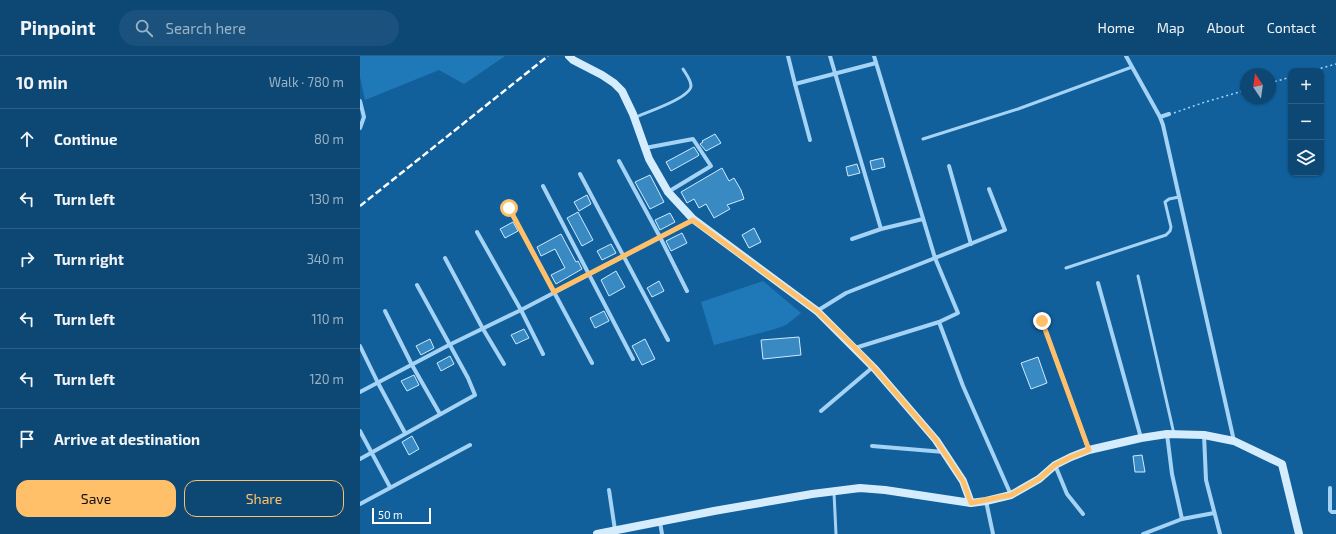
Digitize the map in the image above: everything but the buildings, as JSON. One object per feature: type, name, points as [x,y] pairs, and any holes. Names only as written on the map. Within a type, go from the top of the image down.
[{"type":"street","points":[[569,56],[573,60],[602,75],[614,83],[622,91],[649,159],[668,192],[693,220],[817,311],[874,367],[936,440],[963,481],[971,503]]},
{"type":"street","points":[[788,56],[810,140]]},
{"type":"street","points":[[830,56],[881,229]]},
{"type":"street","points":[[855,348],[939,322],[958,313],[935,258],[874,56]]},
{"type":"street","points":[[1126,56],[1163,125],[1234,441]]},
{"type":"street","points":[[795,84],[876,63]]},
{"type":"street","points":[[360,102],[364,117],[360,128]]},
{"type":"street","points":[[1160,117],[1168,114]]},
{"type":"street","points":[[645,148],[693,139],[711,166],[668,192]]},
{"type":"street","points":[[619,161],[660,236],[687,290]]},
{"type":"street","points":[[949,166],[971,244]]},
{"type":"street","points":[[580,174],[622,256],[668,340]]},
{"type":"street","points":[[543,186],[633,360]]},
{"type":"street","points":[[817,311],[846,293],[1006,230],[989,190]]},
{"type":"street","points":[[509,208],[592,363]]},
{"type":"street","points":[[852,239],[881,229],[923,219]]},
{"type":"street","points":[[360,392],[693,220]]},
{"type":"street","points":[[477,232],[521,310],[543,354]]},
{"type":"street","points":[[445,258],[483,329],[504,364]]},
{"type":"street","points":[[1098,283],[1141,438]]},
{"type":"street","points":[[360,459],[475,395],[468,378],[417,284]]},
{"type":"street","points":[[385,311],[412,365],[440,414]]},
{"type":"street","points":[[1042,321],[1089,450]]},
{"type":"street","points":[[939,322],[963,386],[1011,495]]},
{"type":"street","points":[[360,346],[405,433]]},
{"type":"street","points":[[821,411],[874,367]]},
{"type":"street","points":[[360,431],[370,453],[390,487]]},
{"type":"street","points":[[597,534],[714,511],[860,488],[971,503],[986,501],[1011,495],[1039,479],[1055,465],[1089,450],[1141,438],[1171,434],[1204,435],[1234,441],[1282,464],[1299,534]]},
{"type":"street","points":[[1171,434],[1172,474],[1182,519]]},
{"type":"street","points":[[1204,435],[1206,480],[1220,534]]},
{"type":"street","points":[[360,504],[470,445]]},
{"type":"street","points":[[872,446],[944,452]]},
{"type":"street","points":[[1055,465],[1067,494],[1083,514]]},
{"type":"street","points":[[1330,488],[1330,510],[1332,512],[1336,512]]},
{"type":"street","points":[[608,490],[615,530]]},
{"type":"street","points":[[986,501],[992,534]]},
{"type":"street","points":[[1143,534],[1182,519],[1214,512]]},
{"type":"street","points":[[660,522],[662,534]]},
{"type":"lane","points":[[923,139],[1018,109],[1132,67]]},
{"type":"lane","points":[[634,118],[685,95],[691,87],[690,81],[683,69]]},
{"type":"lane","points":[[1066,268],[1166,235],[1170,231],[1171,227],[1165,200],[1179,197]]},
{"type":"lane","points":[[1138,276],[1171,434]]},
{"type":"lane","points":[[834,491],[836,534]]},
{"type":"path","points":[[1322,68],[1336,64]]},
{"type":"path","points":[[1276,81],[1288,78]]},
{"type":"path","points":[[1168,114],[1202,102],[1240,92]]},
{"type":"shaded area","points":[[360,56],[505,56],[464,84],[439,70],[365,100],[360,77]]},
{"type":"shaded area","points":[[763,281],[801,313],[786,325],[714,345],[701,302]]},
{"type":"railway","points":[[360,206],[548,56]]},
{"type":"route","points":[[509,208],[554,292],[693,220],[817,311],[855,348],[936,440],[963,481],[971,503],[1011,495],[1039,479],[1055,465],[1089,450],[1042,321]]}]
